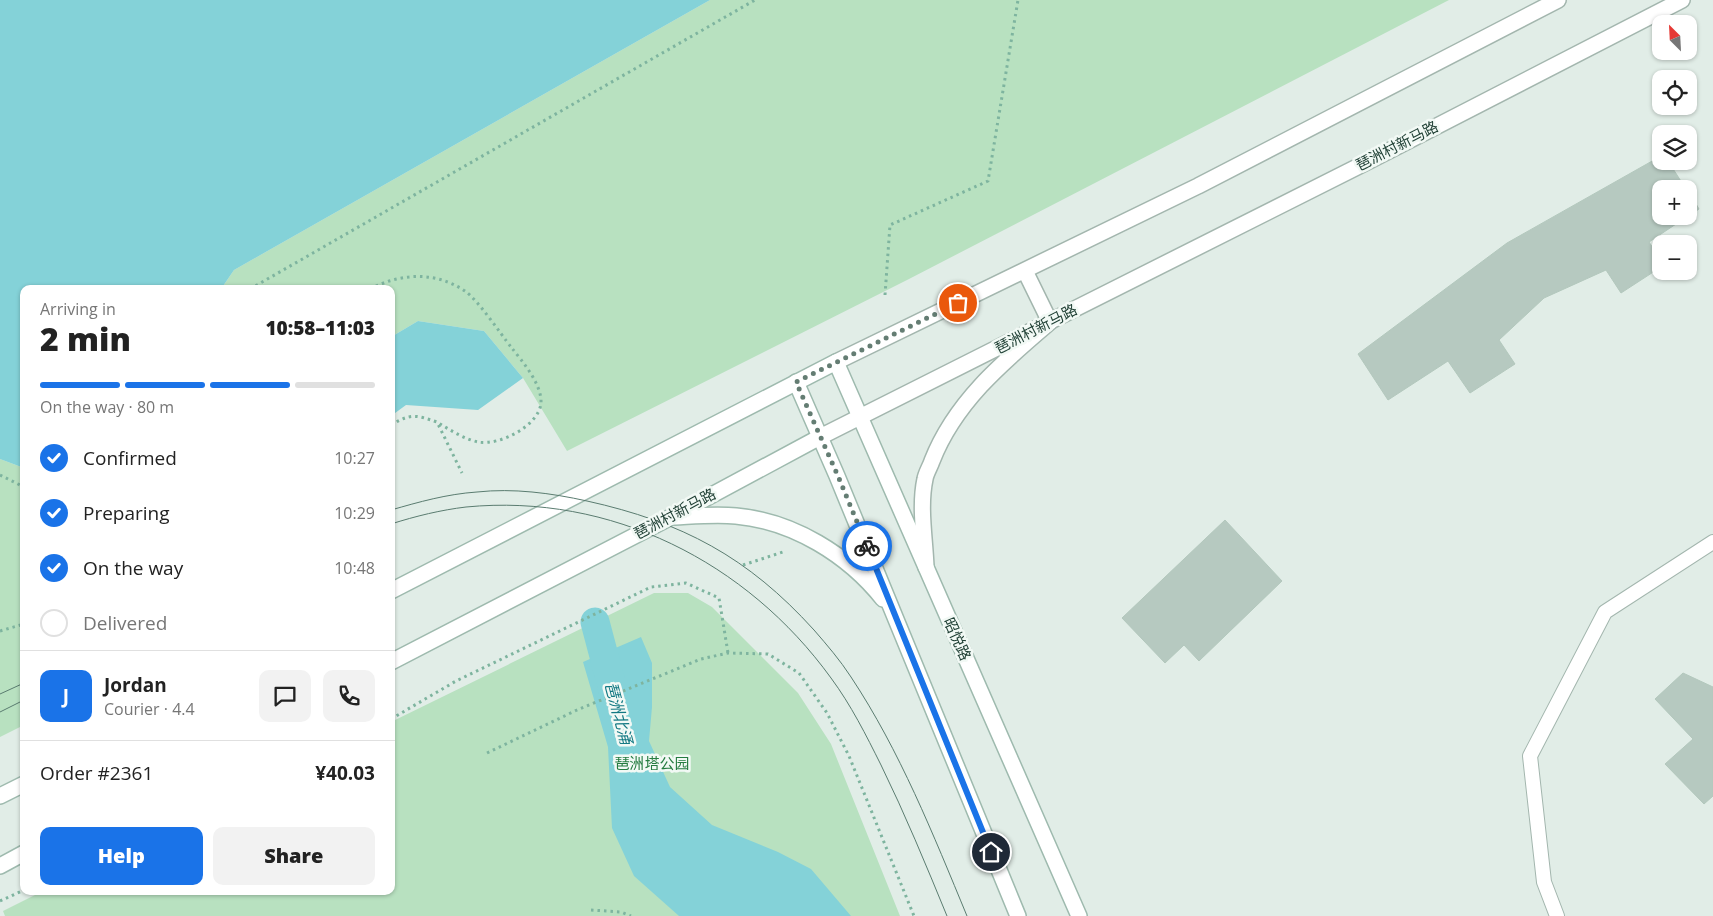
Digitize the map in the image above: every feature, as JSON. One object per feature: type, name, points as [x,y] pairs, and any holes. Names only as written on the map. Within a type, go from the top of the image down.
[{"type":"main road","points":[[395,589],[796,382],[1198,186],[1558,0]]},
{"type":"main road","name":"琶洲村新马路","points":[[395,660],[671,517],[820,437],[1373,159],[1682,0]]},
{"type":"main road","points":[[926,568],[923,504],[925,479],[936,450],[952,422],[975,391],[1004,362],[1050,322],[1025,271]]},
{"type":"main road","name":"昭悦路","points":[[836,362],[1079,916]]},
{"type":"main road","points":[[796,382],[894,612],[1018,916]]},
{"type":"main road","points":[[671,517],[737,516],[761,520],[793,530],[826,548],[856,570],[871,584],[894,612]]},
{"type":"main road","points":[[0,796],[20,786]]},
{"type":"main road","points":[[0,866],[20,855]]},
{"type":"lane","points":[[1557,916],[1544,882],[1530,756],[1605,612],[1713,542]]},
{"type":"path","points":[[257,285],[755,0]]},
{"type":"path","points":[[885,295],[890,225],[988,182],[1018,0]]},
{"type":"path","points":[[378,285],[402,277],[427,276],[443,280],[466,291],[527,368],[537,387],[541,402],[537,416],[525,428],[490,443],[477,442],[437,422],[421,417],[405,416],[395,422]]},
{"type":"path","points":[[437,422],[462,473]]},
{"type":"path","points":[[0,475],[20,485]]},
{"type":"path","points":[[742,564],[783,552]]},
{"type":"path","points":[[395,717],[456,681],[651,587],[686,583],[719,598],[728,653]]},
{"type":"path","points":[[0,631],[20,625]]},
{"type":"path","points":[[487,753],[577,710],[670,670],[701,659],[728,653],[768,654],[799,673],[827,713],[849,756],[914,916]]},
{"type":"path","points":[[0,901],[20,892]]},
{"type":"path","points":[[591,910],[621,912],[631,916]]},
{"type":"green space","points":[[710,0],[1449,0],[909,279],[567,451],[523,378],[484,331],[418,321],[395,335],[395,285],[224,285],[234,270]]},
{"type":"green space","points":[[0,459],[20,466],[20,727],[0,737]]},
{"type":"green space","name":"琶洲塔公园","points":[[654,593],[688,593],[712,607],[798,693],[831,744],[900,916],[5,916],[3,911],[35,895],[395,895],[395,720]]},
{"type":"water","points":[[0,0],[710,0],[234,270],[224,285],[20,285],[20,466],[0,459]]},
{"type":"water","points":[[418,321],[484,331],[523,378],[478,410],[406,405],[395,413],[395,335]]},
{"type":"water","points":[[641,637],[652,663],[652,707],[649,741],[670,787],[712,825],[778,852],[811,869],[851,916],[679,916],[634,876],[612,828],[608,747],[583,662]]},
{"type":"building","points":[[1652,161],[1652,170],[1674,170],[1680,180],[1652,180],[1652,225],[1674,225],[1660,235],[1652,235],[1652,240],[1649,242],[1652,246],[1652,273],[1621,293],[1606,270],[1544,298],[1499,340],[1515,364],[1470,393],[1448,361],[1388,400],[1358,354],[1507,243]]},
{"type":"building","points":[[1225,520],[1282,581],[1199,661],[1184,645],[1165,663],[1122,618]]},
{"type":"building","points":[[1683,673],[1713,687],[1713,796],[1704,804],[1665,764],[1693,739],[1655,699]]},
{"type":"waterway","name":"琶洲北涌","points":[[595,622],[613,690]]},
{"type":"tram line","points":[[395,509],[444,496],[477,492],[518,491],[560,496],[587,501],[653,520],[711,546],[738,563],[789,604],[824,641],[851,677],[885,734],[915,794],[967,916]]},
{"type":"tram line","points":[[395,523],[466,507],[520,506],[572,512],[623,524],[671,544],[717,569],[759,600],[797,637],[831,678],[852,709],[890,783],[947,916]]},
{"type":"tram line","points":[[0,694],[20,685]]},
{"type":"tram line","points":[[0,712],[20,702]]},
{"type":"way so far","points":[[867,546],[796,382],[958,303]]},
{"type":"route","points":[[867,546],[991,852]]}]
